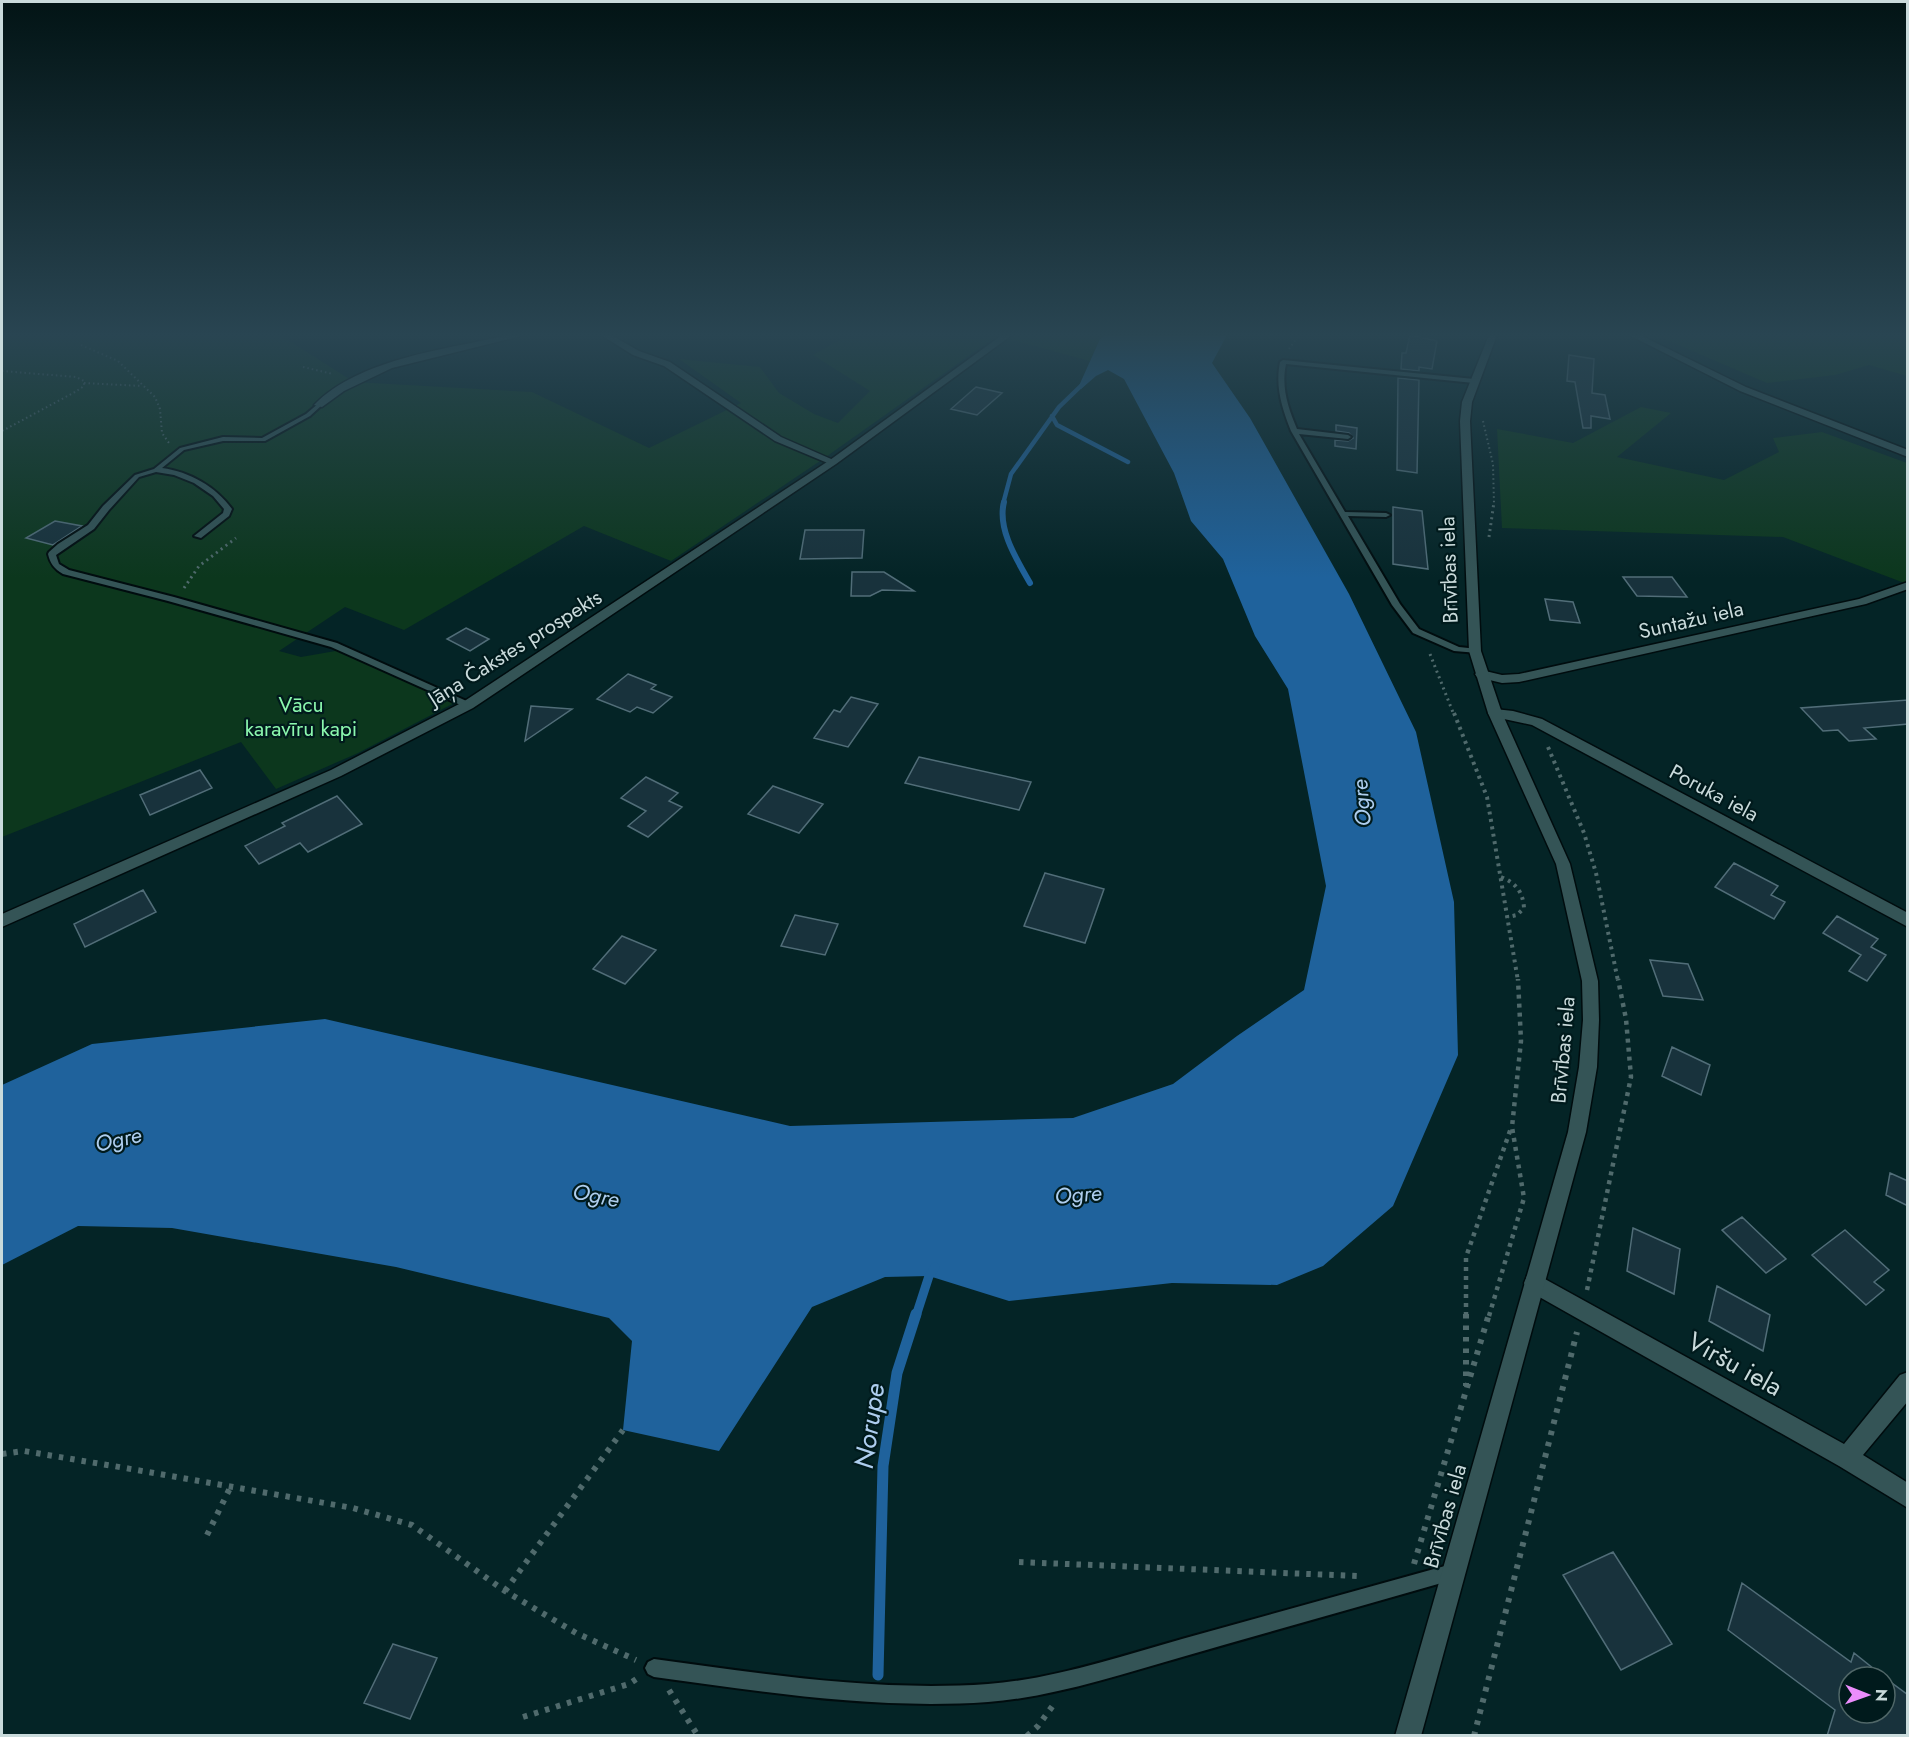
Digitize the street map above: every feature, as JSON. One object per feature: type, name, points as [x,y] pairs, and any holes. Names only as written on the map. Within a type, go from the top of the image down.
[{"type":"street","points":[[744,416],[801,451],[833,462]]},
{"type":"street","name":"Jāņa Čakstes prospekts","points":[[2,921],[336,773],[468,705],[833,462],[896,416]]},
{"type":"street","name":"Brīvības iela","points":[[1408,1736],[1577,1132],[1588,1067],[1592,1020],[1590,981],[1563,864],[1495,713],[1475,651],[1466,416]]},
{"type":"street","points":[[1812,416],[1908,454]]},
{"type":"street","name":"Suntažu iela","points":[[1482,674],[1502,679],[1519,678],[1862,602],[1908,585]]},
{"type":"street","name":"Poruka iela","points":[[1495,713],[1513,715],[1537,722],[1908,921]]},
{"type":"street","name":"Viršu iela","points":[[1534,1283],[1847,1458],[1908,1497]]},
{"type":"street","points":[[1847,1458],[1908,1383]]},
{"type":"lane","points":[[156,470],[182,449],[223,439],[263,440],[306,416]]},
{"type":"lane","points":[[1288,416],[1294,431],[1396,605],[1416,631],[1457,649],[1475,651]]},
{"type":"lane","points":[[1294,431],[1348,437]]},
{"type":"lane","points":[[198,536],[226,514],[228,509],[224,502],[201,485],[168,470],[156,470],[137,476],[91,527],[52,554],[58,569],[66,572],[179,601],[347,649],[468,705]]},
{"type":"lane","points":[[1342,514],[1386,515]]},
{"type":"lane","points":[[654,1668],[804,1688],[914,1695],[990,1693],[1038,1687],[1069,1680],[1453,1572]]},
{"type":"path","points":[[2,431],[30,416]]},
{"type":"path","points":[[159,416],[162,436],[171,446],[182,449]]},
{"type":"path","points":[[1481,416],[1489,435],[1496,495],[1495,518],[1489,536],[1490,547]]},
{"type":"path","points":[[179,601],[186,582],[192,575],[236,538]]},
{"type":"path","points":[[1416,631],[1439,673],[1487,797],[1518,981],[1521,1041],[1512,1127],[1466,1257],[1466,1390]]},
{"type":"path","points":[[1502,877],[1512,880],[1524,899],[1524,908],[1517,915],[1508,917]]},
{"type":"path","points":[[1408,1585],[1524,1198],[1512,1127]]},
{"type":"path","points":[[504,1591],[623,1430]]},
{"type":"path","points":[[2,1454],[24,1451],[231,1486],[352,1508],[412,1525],[504,1591],[576,1633],[654,1668],[698,1736]]},
{"type":"path","points":[[207,1535],[231,1486]]},
{"type":"path","points":[[1019,1562],[1367,1577]]},
{"type":"path","points":[[523,1717],[629,1684],[654,1668]]},
{"type":"path","points":[[1027,1736],[1055,1704],[1069,1680]]},
{"type":"green space","name":"Vācu karavīru kapi","points":[[2,416],[582,416],[649,448],[714,416],[819,416],[838,423],[845,416],[884,416],[671,561],[584,526],[404,630],[345,607],[279,651],[301,657],[347,649],[460,700],[358,753],[276,789],[241,742],[2,837]]},
{"type":"green space","points":[[1624,416],[1667,416],[1617,457],[1724,480],[1779,452],[1773,438],[1822,432],[1907,463],[1907,584],[1783,537],[1502,528],[1497,429],[1573,443]]},
{"type":"water","name":"Ogre","points":[[1144,416],[1249,416],[1349,594],[1416,732],[1454,902],[1458,1055],[1393,1206],[1323,1266],[1277,1285],[1172,1283],[1009,1301],[929,1276],[885,1277],[812,1307],[719,1451],[623,1430],[632,1341],[609,1318],[396,1267],[172,1228],[78,1226],[2,1265],[2,1085],[92,1044],[325,1019],[790,1126],[1073,1118],[1173,1084],[1304,990],[1326,886],[1288,689],[1255,636],[1223,559],[1191,521],[1174,473]]},
{"type":"building","points":[[1398,416],[1418,416],[1417,473],[1397,470]]},
{"type":"building","points":[[1581,416],[1591,416],[1591,428],[1583,428]]},
{"type":"building","points":[[1591,416],[1609,416],[1610,419]]},
{"type":"building","points":[[1336,425],[1357,428],[1356,449],[1335,446],[1335,440],[1348,441],[1353,438],[1349,433],[1336,431]]},
{"type":"building","points":[[1393,507],[1422,511],[1428,569],[1393,564]]},
{"type":"building","points":[[55,521],[82,526],[53,545],[26,538]]},
{"type":"building","points":[[805,530],[864,530],[862,558],[800,559]]},
{"type":"building","points":[[852,572],[884,572],[914,591],[882,590],[870,596],[851,596]]},
{"type":"building","points":[[1623,577],[1672,577],[1687,597],[1637,596]]},
{"type":"building","points":[[1545,599],[1573,602],[1580,623],[1550,620]]},
{"type":"building","points":[[466,628],[489,639],[470,651],[447,639]]},
{"type":"building","points":[[628,674],[656,685],[651,689],[672,697],[653,713],[637,707],[630,712],[597,699]]},
{"type":"building","points":[[851,697],[878,704],[848,747],[814,738],[834,710],[840,712]]},
{"type":"building","points":[[1908,700],[1908,724],[1864,728],[1876,739],[1849,741],[1838,730],[1823,731],[1801,708]]},
{"type":"building","points":[[531,706],[572,709],[525,741]]},
{"type":"building","points":[[919,757],[1031,782],[1019,810],[905,783]]},
{"type":"building","points":[[200,770],[212,788],[150,815],[140,795]]},
{"type":"building","points":[[646,777],[678,793],[669,801],[682,807],[648,837],[628,826],[646,811],[621,798]]},
{"type":"building","points":[[773,786],[823,804],[799,833],[748,814]]},
{"type":"building","points":[[337,796],[362,824],[308,852],[300,843],[259,864],[245,846],[285,826],[282,823]]},
{"type":"building","points":[[1734,863],[1778,886],[1771,895],[1785,902],[1774,919],[1715,887]]},
{"type":"building","points":[[1045,873],[1104,889],[1085,943],[1024,926]]},
{"type":"building","points":[[143,890],[156,912],[85,947],[74,924]]},
{"type":"building","points":[[795,915],[838,924],[825,955],[781,946]]},
{"type":"building","points":[[1837,916],[1878,939],[1871,947],[1886,955],[1867,981],[1849,971],[1861,955],[1823,933]]},
{"type":"building","points":[[622,936],[656,950],[625,984],[593,969]]},
{"type":"building","points":[[1650,960],[1688,964],[1703,1000],[1663,996]]},
{"type":"building","points":[[1672,1047],[1710,1065],[1701,1095],[1662,1076]]},
{"type":"building","points":[[1890,1173],[1908,1181],[1908,1206],[1886,1195]]},
{"type":"building","points":[[1742,1217],[1786,1259],[1766,1273],[1722,1230]]},
{"type":"building","points":[[1633,1228],[1680,1249],[1674,1294],[1627,1271]]},
{"type":"building","points":[[1845,1230],[1889,1270],[1874,1282],[1884,1290],[1866,1305],[1812,1255]]},
{"type":"building","points":[[1717,1286],[1770,1315],[1763,1351],[1709,1321]]},
{"type":"building","points":[[1613,1552],[1672,1644],[1621,1670],[1563,1575]]},
{"type":"building","points":[[1742,1583],[1851,1662],[1854,1653],[1869,1665],[1837,1665],[1837,1725],[1897,1725],[1897,1687],[1908,1695],[1908,1736],[1827,1736],[1835,1710],[1728,1630]]},
{"type":"building","points":[[393,1644],[437,1658],[410,1719],[364,1703]]},
{"type":"waterway","points":[[1003,504],[1011,474],[1052,416]]},
{"type":"waterway","points":[[1052,416],[1057,425],[1128,462]]},
{"type":"waterway","points":[[1004,502],[1003,523],[1006,533],[1014,554],[1030,583]]},
{"type":"waterway","name":"Norupe","points":[[916,1316],[929,1276],[935,1267]]},
{"type":"waterway","name":"Norupe","points":[[878,1675],[883,1466],[897,1373],[916,1314]]}]
